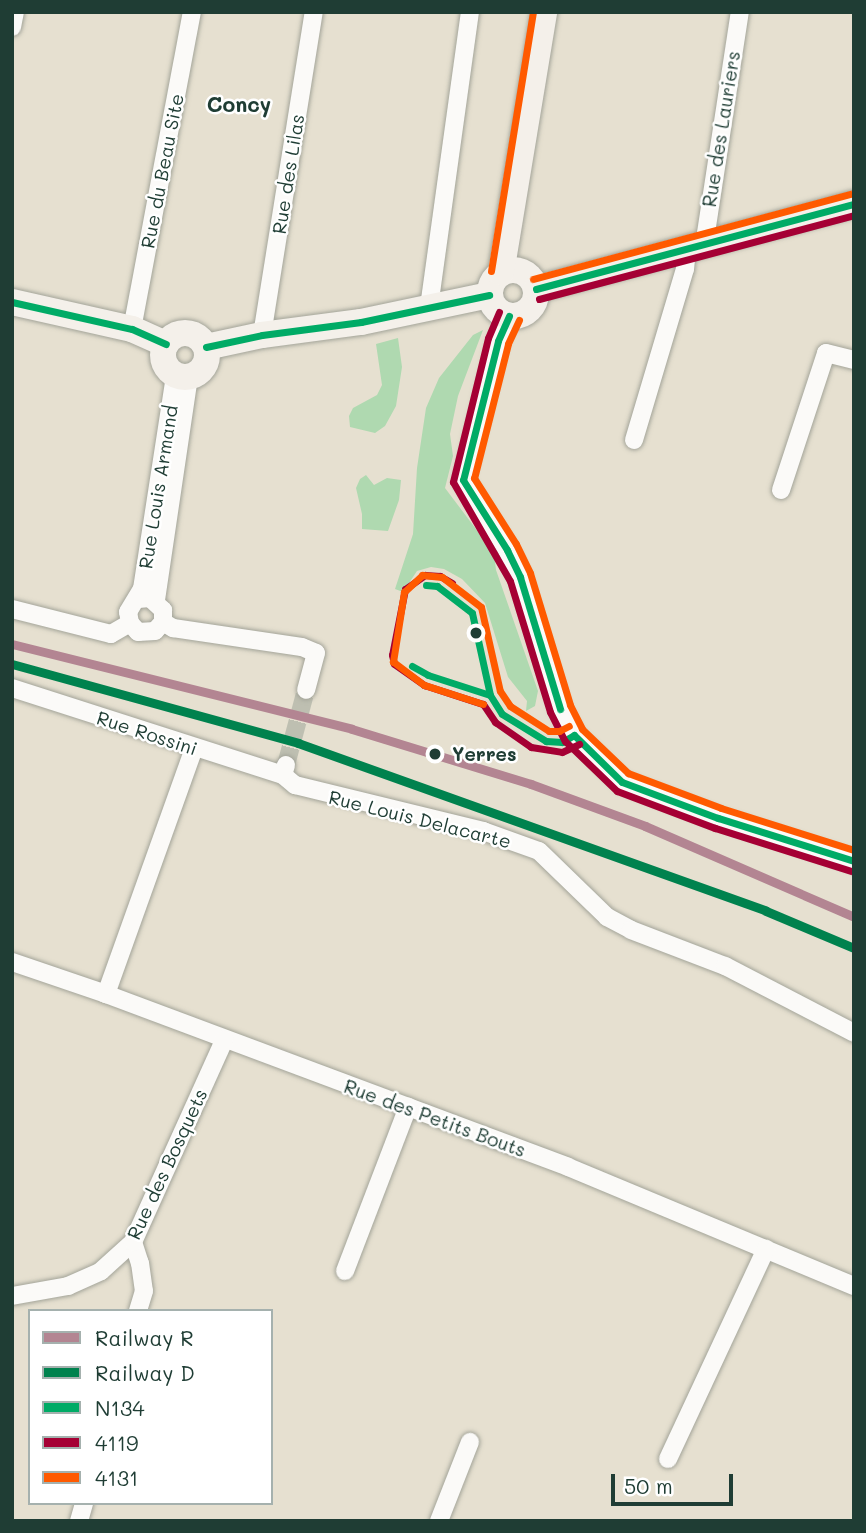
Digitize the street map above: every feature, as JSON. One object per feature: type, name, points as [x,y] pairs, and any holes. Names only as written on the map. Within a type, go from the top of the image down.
[{"type":"street","points":[[12,27],[15,12]]},
{"type":"street","name":"Rue du Beau Site","points":[[132,329],[192,12]]},
{"type":"street","name":"Rue des Lilas","points":[[262,335],[314,12]]},
{"type":"street","points":[[429,307],[470,12]]},
{"type":"street","points":[[206,347],[262,335],[361,322],[429,307],[495,284],[520,270],[530,278],[536,289],[535,300],[528,310],[509,316],[496,309],[495,284],[544,12]]},
{"type":"street","name":"Rue des Lauriers","points":[[634,440],[685,269],[696,248],[740,12]]},
{"type":"street","points":[[536,289],[854,204]]},
{"type":"street","points":[[12,302],[132,329],[166,344]]},
{"type":"street","points":[[509,316],[498,341],[463,480],[520,577],[560,709],[574,734],[597,760],[622,782],[718,818],[854,862]]},
{"type":"street","points":[[190,333],[203,341],[206,347],[208,355],[203,369],[182,376],[163,358],[166,344],[176,335],[190,333]]},
{"type":"street","points":[[781,490],[825,353],[854,360]]},
{"type":"street","name":"Rue Louis Armand","points":[[147,600],[182,376]]},
{"type":"street","points":[[147,600],[163,610],[163,622],[149,634],[138,632],[130,624],[130,607],[147,600]]},
{"type":"street","points":[[12,609],[111,634],[130,624]]},
{"type":"street","points":[[163,622],[173,628],[302,647],[316,653],[306,690]]},
{"type":"street","name":"Rue Rossini","points":[[12,688],[194,748],[285,770]]},
{"type":"street","points":[[106,994],[194,748]]},
{"type":"street","name":"Rue Louis Delacarte","points":[[285,770],[295,785],[314,792],[442,821],[539,851],[607,917],[631,930],[725,966],[854,1033]]},
{"type":"street","name":"Rue des Petits Bouts","points":[[12,962],[106,994],[568,1167],[854,1286]]},
{"type":"street","name":"Rue des Bosquets","points":[[12,1296],[68,1286],[101,1271],[133,1242],[224,1040]]},
{"type":"street","points":[[345,1270],[408,1107]]},
{"type":"street","points":[[133,1242],[141,1263],[144,1291],[139,1309]]},
{"type":"street","points":[[668,1459],[766,1249]]},
{"type":"street","points":[[439,1521],[470,1443]]},
{"type":"green space","points":[[483,330],[458,396],[450,434],[453,456],[445,488],[494,553],[496,570],[538,691],[535,706],[526,711],[527,701],[508,677],[485,603],[462,579],[444,569],[431,567],[417,571],[403,592],[395,589],[413,534],[417,468],[426,408],[439,378],[473,335]]},
{"type":"green space","points":[[398,338],[402,367],[396,406],[385,426],[375,433],[350,427],[349,416],[353,408],[377,395],[382,385],[376,344]]},
{"type":"green space","points":[[366,475],[374,485],[387,478],[401,480],[399,500],[388,531],[362,529],[362,514],[356,488],[360,479]]},
{"type":"tunnel","points":[[286,765],[306,690]]},
{"type":"rail line","name":"R","points":[[12,644],[352,729],[531,784],[645,826],[854,917]]},
{"type":"rail line","name":"D","points":[[12,664],[298,743],[766,911],[854,948]]},
{"type":"transit line","name":"4131","points":[[491,271],[533,12]]},
{"type":"transit line","name":"4131","points":[[533,279],[851,194]]},
{"type":"transit line","name":"N134","points":[[536,289],[854,204]]},
{"type":"transit line","name":"4119","points":[[539,299],[854,215]]},
{"type":"transit line","name":"N134","points":[[206,347],[262,335],[361,322],[489,295]]},
{"type":"transit line","name":"N134","points":[[12,302],[132,329],[166,344]]},
{"type":"transit line","name":"4119","points":[[499,312],[488,338],[453,482],[510,581],[550,712],[565,741],[617,791],[715,828],[851,871]]},
{"type":"transit line","name":"N134","points":[[509,316],[498,341],[463,480],[507,550],[520,577],[560,709]]},
{"type":"transit line","name":"4131","points":[[519,320],[508,344],[474,478],[516,544],[530,573],[570,705],[582,729],[628,773],[721,808],[854,850]]},
{"type":"transit line","name":"4131","points":[[483,704],[424,685],[393,662],[404,592],[422,575],[442,577],[481,607],[500,691],[510,706],[549,731],[559,731],[569,726]]},
{"type":"transit line","name":"4119","points":[[452,583],[440,576],[425,575],[405,589],[392,655],[394,664],[424,685],[483,704],[495,722],[531,747],[562,752],[579,744]]},
{"type":"transit line","name":"N134","points":[[426,585],[437,586],[472,613],[490,695],[502,714],[546,741],[562,742],[574,735]]},
{"type":"transit line","name":"N134","points":[[412,666],[428,675],[490,695]]},
{"type":"transit line","name":"N134","points":[[574,735],[622,782],[718,818],[854,861]]},
{"type":"place","name":"Yerres","points":[[435,754]]},
{"type":"district","name":"Concy","points":[[239,104]]}]
